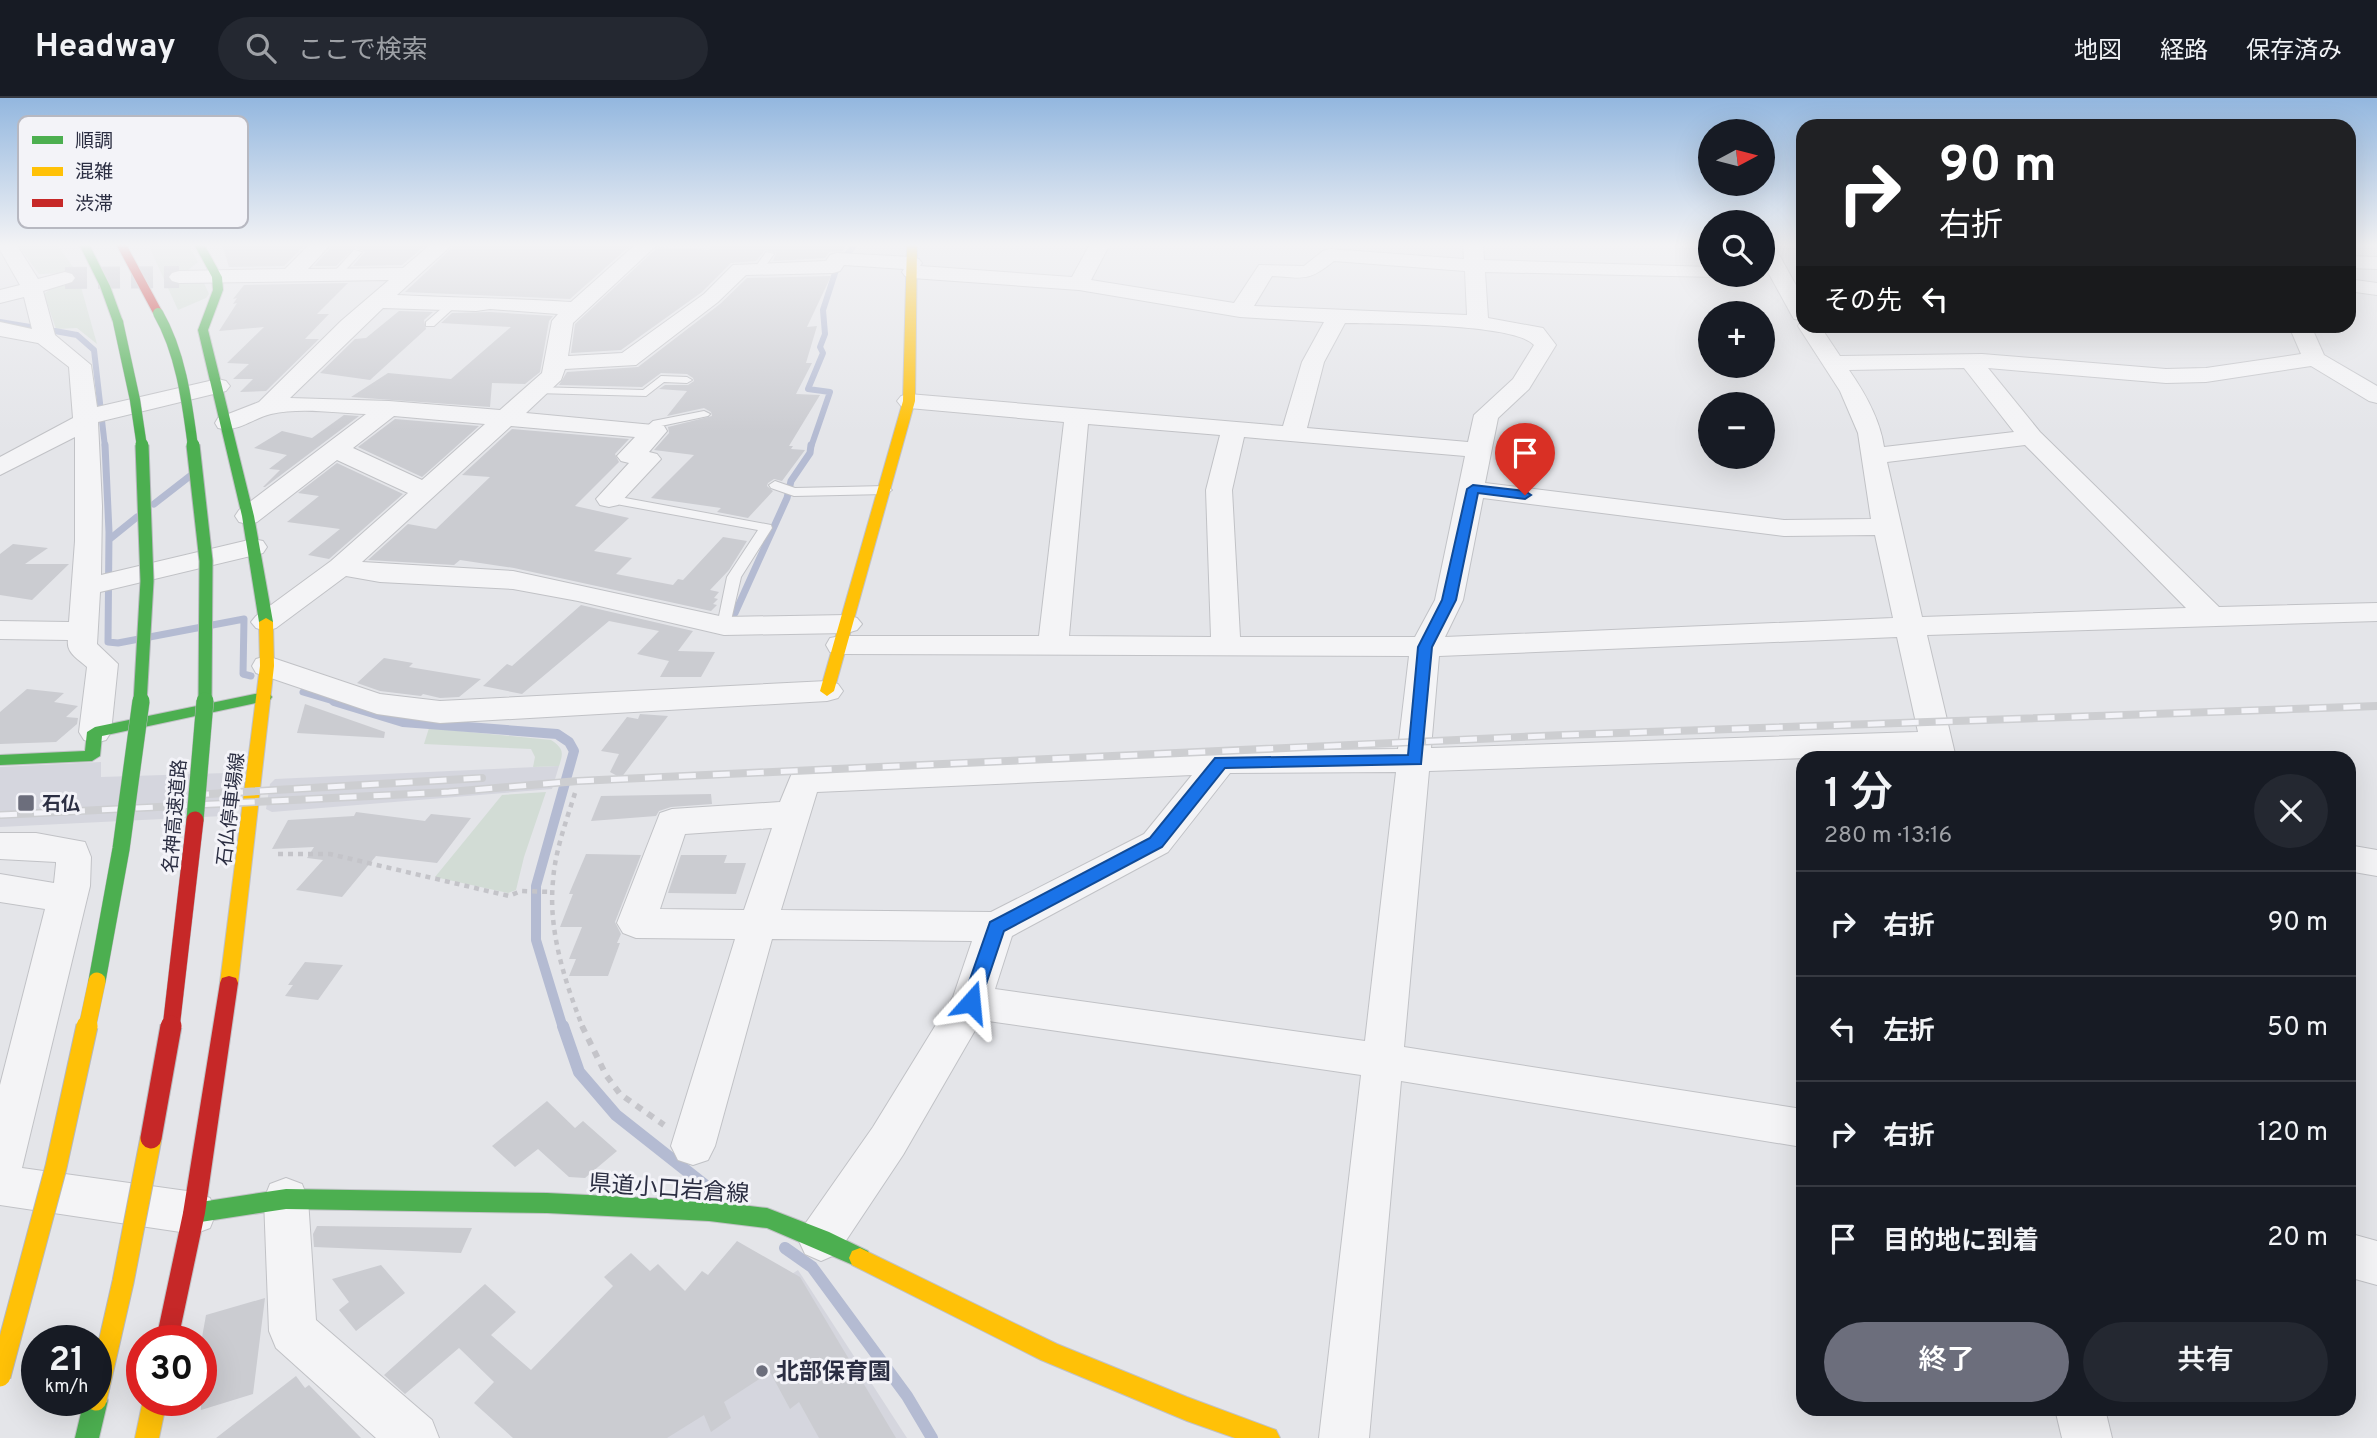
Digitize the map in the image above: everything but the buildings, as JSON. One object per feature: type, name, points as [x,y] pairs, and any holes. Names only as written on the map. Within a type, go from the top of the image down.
[{"type":"main road","points":[[0,1376],[79,1076],[116,886],[142,704],[148,578],[146,477],[139,410],[112,307]]},
{"type":"main road","name":"名神高速道路","points":[[112,1330],[169,1043],[192,855],[206,686],[206,561],[187,398],[166,327],[155,307]]},
{"type":"main road","name":"石仏停車場線","points":[[194,1213],[236,940],[266,682],[266,622],[253,547],[227,423],[203,330],[212,307]]},
{"type":"main road","points":[[827,691],[909,401],[911,307]]},
{"type":"main road","points":[[0,760],[92,757],[95,732],[266,682]]},
{"type":"main road","name":"県道小口岩倉線","points":[[194,1213],[286,1199],[547,1203],[709,1210],[767,1218],[821,1239],[1049,1352],[1187,1409],[1268,1438]]},
{"type":"main road","points":[[170,1325],[194,1213]]},
{"type":"main road","name":"名神高速道路","points":[[88,1438],[93,1416]]},
{"type":"main road","points":[[147,1438],[152,1416]]},
{"type":"street","points":[[34,307],[38,336]]},
{"type":"street","points":[[267,407],[372,307]]},
{"type":"street","points":[[540,307],[575,309]]},
{"type":"street","points":[[266,622],[341,567],[553,374],[563,321],[578,307]]},
{"type":"street","points":[[556,363],[628,360],[700,307]]},
{"type":"street","points":[[1213,307],[1240,311],[1337,317],[1478,322],[1535,333],[1545,345],[1535,368],[1513,395],[1486,415],[1449,600],[1425,647],[1344,1438]]},
{"type":"street","points":[[1240,311],[1243,307]]},
{"type":"street","points":[[1477,307],[1478,322]]},
{"type":"street","points":[[1293,435],[1314,362],[1337,317]]},
{"type":"street","points":[[0,329],[38,336],[80,365],[96,415],[90,532],[103,583],[83,631],[82,647],[103,664],[95,732]]},
{"type":"street","points":[[1813,333],[1852,391],[1870,433],[1886,527],[1937,750],[1885,751]]},
{"type":"street","points":[[2304,333],[2323,363],[2377,396]]},
{"type":"street","points":[[0,356],[38,336]]},
{"type":"street","points":[[1832,363],[1970,361],[2166,376],[2206,375],[2323,363],[2377,372]]},
{"type":"street","points":[[1970,361],[2031,437],[2212,617]]},
{"type":"street","points":[[0,467],[96,415],[218,386]]},
{"type":"street","points":[[909,401],[1480,450]]},
{"type":"street","points":[[227,423],[267,407],[300,404],[389,408],[655,431],[630,456],[649,459],[608,499]]},
{"type":"street","points":[[247,516],[389,408]]},
{"type":"street","points":[[1053,647],[1077,416]]},
{"type":"street","points":[[1226,648],[1219,490],[1234,429]]},
{"type":"street","points":[[1873,456],[2031,437]]},
{"type":"street","points":[[335,449],[425,491]]},
{"type":"street","points":[[1473,489],[1784,528],[1886,527]]},
{"type":"street","points":[[103,583],[253,547]]},
{"type":"street","points":[[341,567],[380,574],[513,580],[724,625],[1053,647],[1425,647],[1909,626],[2377,612]]},
{"type":"street","points":[[1,631],[83,631]]},
{"type":"street","points":[[266,682],[377,704],[440,712],[827,691]]},
{"type":"street","points":[[693,1146],[758,924],[804,781],[1221,762],[1796,753]]},
{"type":"street","points":[[793,814],[672,822],[636,923],[996,927],[1156,842],[1221,762]]},
{"type":"street","points":[[0,846],[21,844],[56,848],[72,851],[74,858],[69,896],[0,1169]]},
{"type":"street","points":[[12,890],[62,872],[74,858]]},
{"type":"street","points":[[2356,859],[2377,863]]},
{"type":"street","points":[[12,890],[56,897],[65,905]]},
{"type":"street","points":[[821,1239],[888,1141],[971,1002],[996,927]]},
{"type":"street","points":[[971,1002],[1384,1061],[1796,1127]]},
{"type":"street","points":[[0,1185],[194,1213]]},
{"type":"street","points":[[286,1199],[293,1331],[414,1438]]},
{"type":"street","points":[[2356,1257],[2377,1263]]},
{"type":"street","points":[[2082,1416],[2087,1438]]},
{"type":"lane","points":[[430,324],[450,307]]},
{"type":"lane","points":[[536,390],[646,393],[661,379],[687,380]]},
{"type":"lane","points":[[648,431],[657,424],[704,414]]},
{"type":"lane","points":[[783,489],[886,490]]},
{"type":"lane","points":[[608,499],[766,528],[734,577],[724,625]]},
{"type":"path","points":[[575,793],[548,892],[565,976],[601,1065],[621,1095],[693,1146]]},
{"type":"path","points":[[246,854],[330,855],[509,896],[521,891],[548,892]]},
{"type":"shaded area","points":[[48,307],[86,307],[97,344],[77,328],[56,329]]},
{"type":"shaded area","points":[[429,728],[551,740],[560,748],[562,757],[559,766],[533,767],[535,757],[531,749],[424,744]]},
{"type":"shaded area","points":[[101,762],[101,777],[226,773],[223,816],[0,827],[0,767]]},
{"type":"shaded area","points":[[559,766],[552,789],[272,812],[266,809],[270,784],[275,779]]},
{"type":"shaded area","points":[[546,792],[516,890],[508,893],[435,877],[502,795]]},
{"type":"shaded area","name":"北部保育園","points":[[798,1270],[907,1438],[580,1438],[741,1307]]},
{"type":"waterway","points":[[811,447],[830,392],[808,389],[823,353],[820,347],[825,334],[824,307]]},
{"type":"waterway","points":[[0,322],[30,327]]},
{"type":"waterway","points":[[55,331],[77,335],[94,350],[105,447]]},
{"type":"waterway","points":[[105,445],[109,532],[108,642],[118,643],[244,619],[243,674],[251,676]]},
{"type":"waterway","points":[[735,613],[787,498],[791,481],[810,453],[811,445]]},
{"type":"waterway","points":[[154,504],[190,476]]},
{"type":"waterway","points":[[111,538],[137,517]]},
{"type":"waterway","points":[[303,692],[340,703]]},
{"type":"waterway","points":[[334,701],[403,722],[557,734],[569,742],[574,751],[536,886],[536,940],[563,1028]]},
{"type":"waterway","points":[[563,1026],[579,1072],[616,1115],[711,1190]]},
{"type":"waterway","points":[[785,1248],[812,1267],[907,1396],[932,1438]]},
{"type":"railway","points":[[0,815],[449,792],[578,781],[1564,735],[2377,706]]},
{"type":"railway","points":[[192,795],[482,778]]},
{"type":"traffic: fast","points":[[112,307],[118,322]]},
{"type":"traffic: fast","points":[[212,307],[203,330],[248,516],[266,622]]},
{"type":"traffic: fast","points":[[158,313],[166,327],[187,398],[206,561],[206,686],[195,820]]},
{"type":"traffic: fast","points":[[97,981],[131,783],[145,648],[147,514],[142,447],[118,322]]},
{"type":"traffic: fast","points":[[0,760],[92,756],[95,732],[265,697]]},
{"type":"traffic: fast","points":[[194,1213],[286,1199],[547,1203],[709,1211],[767,1218],[860,1258]]},
{"type":"traffic: fast","points":[[87,1438],[92,1416]]},
{"type":"traffic: slow","points":[[827,691],[909,401],[911,307]]},
{"type":"traffic: slow","points":[[229,983],[267,666],[266,622]]},
{"type":"traffic: slow","points":[[0,1376],[56,1167],[97,981]]},
{"type":"traffic: slow","points":[[112,1330],[151,1138]]},
{"type":"traffic: slow","points":[[860,1258],[1049,1352],[1187,1409],[1268,1438]]},
{"type":"traffic: slow","points":[[147,1438],[152,1416]]},
{"type":"traffic: jam","points":[[155,307],[158,313]]},
{"type":"traffic: jam","points":[[151,1138],[169,1043],[195,820]]},
{"type":"traffic: jam","points":[[170,1325],[194,1213],[229,983]]},
{"type":"place","name":"石仏","points":[[26,803]]},
{"type":"place","name":"北部保育園","points":[[762,1371]]},
{"type":"route","points":[[971,1002],[996,927],[1156,842],[1221,762],[1415,760],[1425,647],[1449,600],[1473,489],[1525,495]]}]
